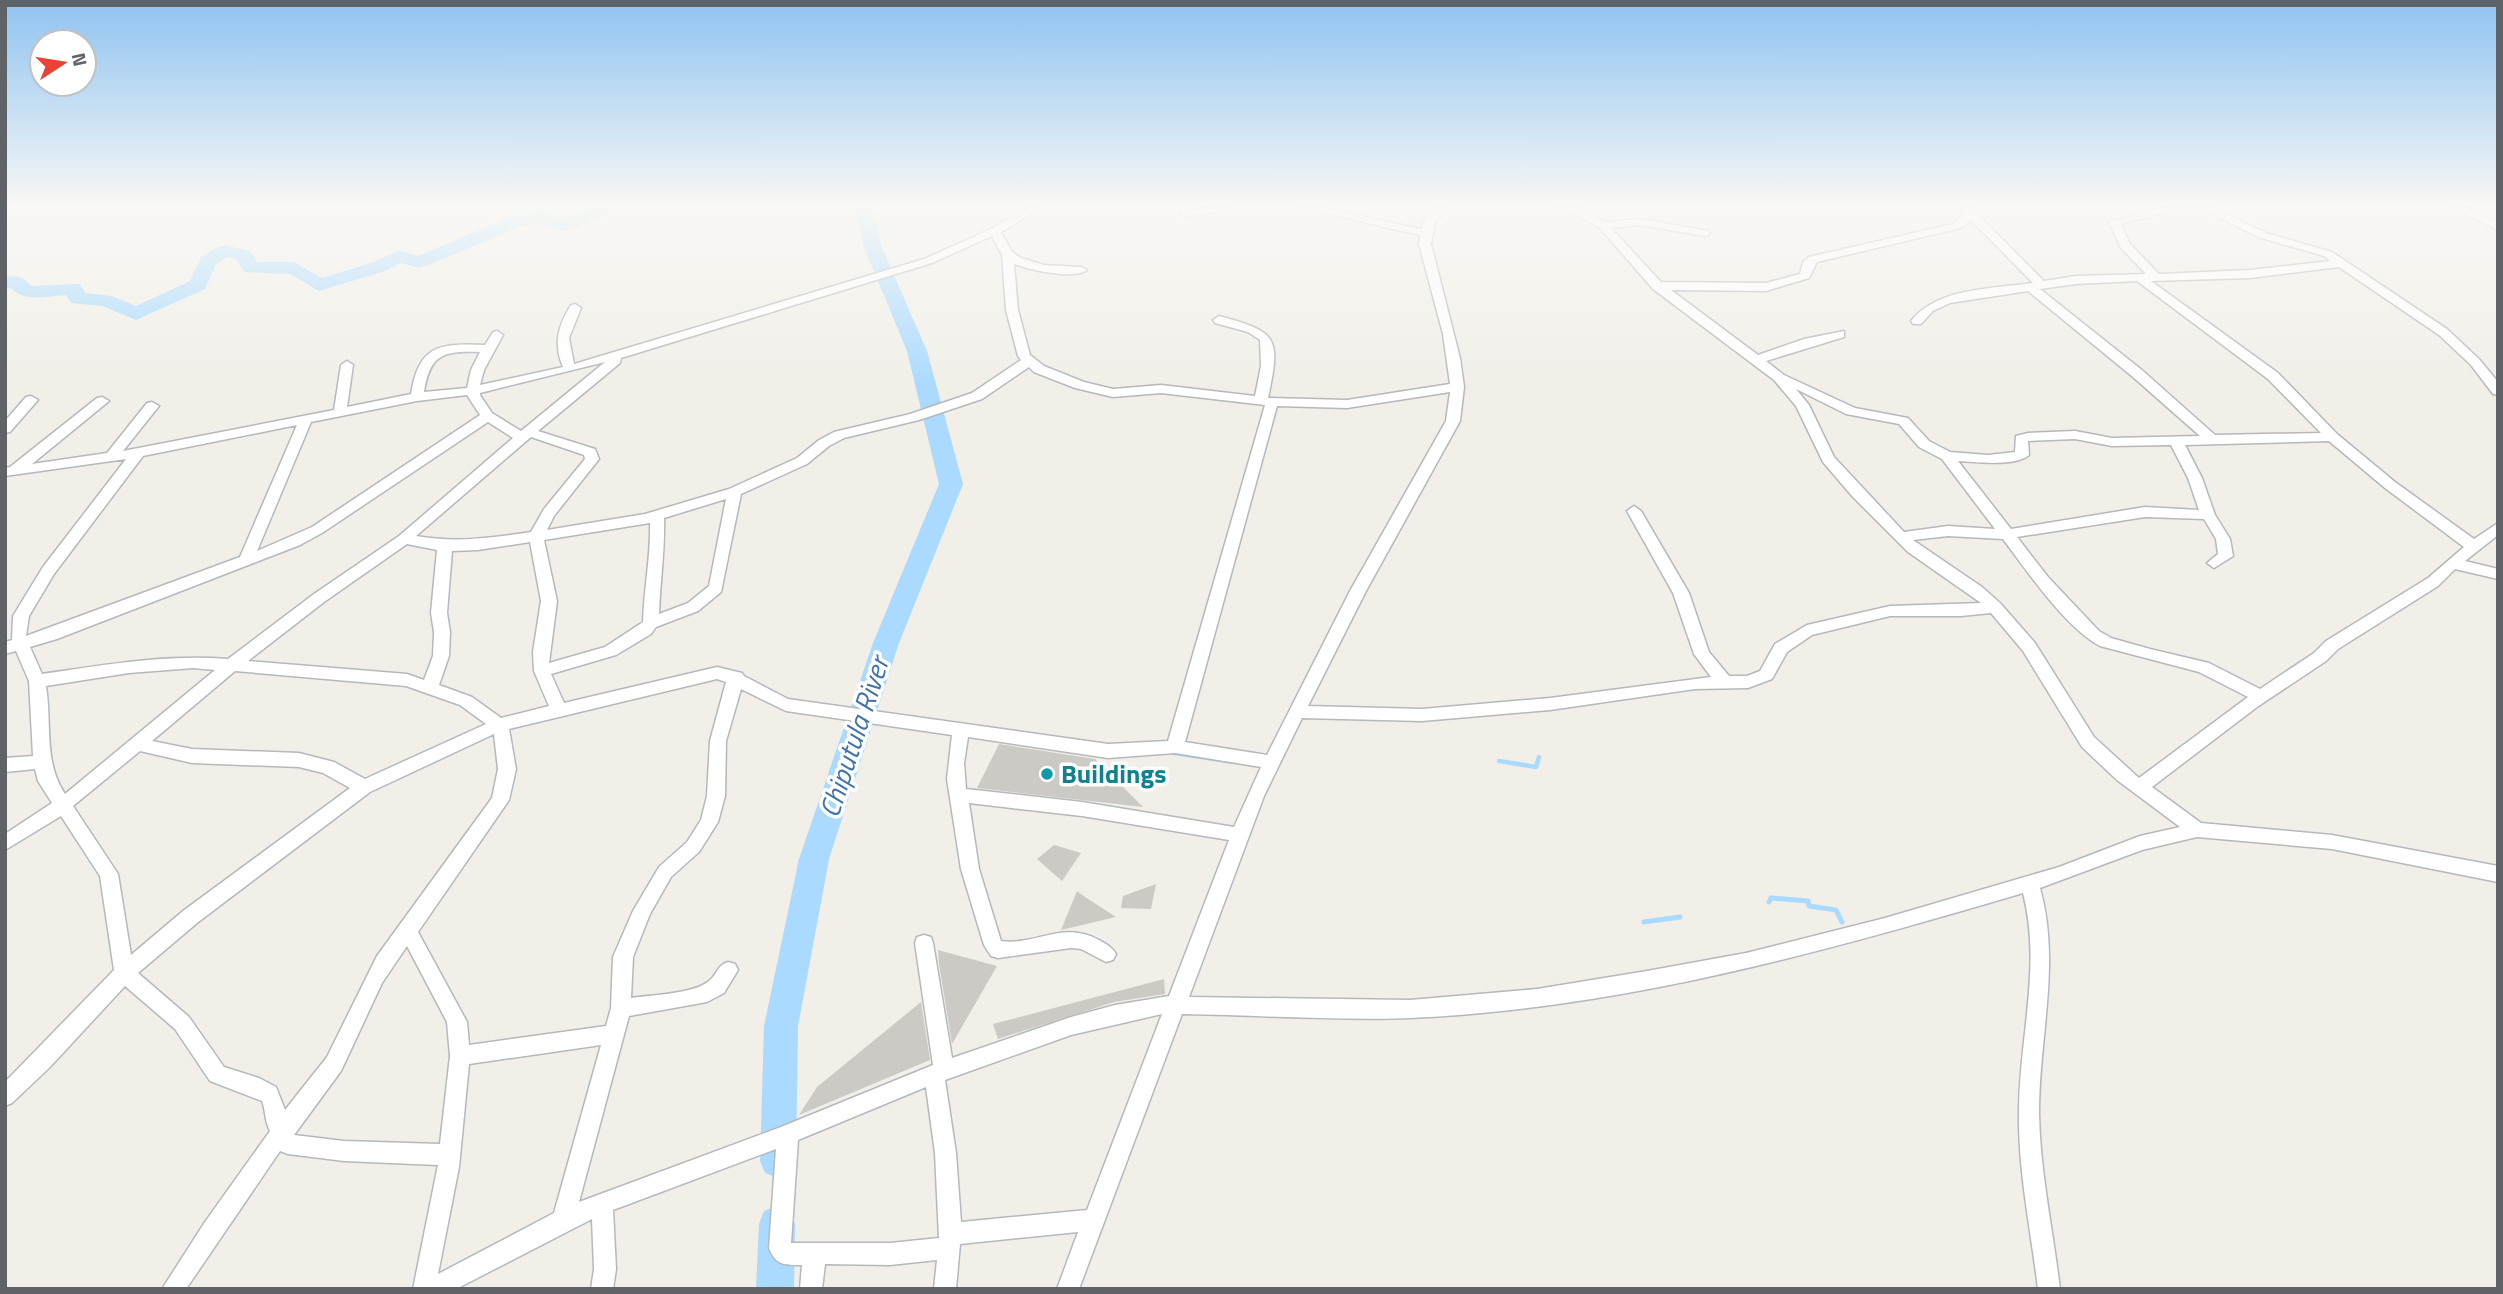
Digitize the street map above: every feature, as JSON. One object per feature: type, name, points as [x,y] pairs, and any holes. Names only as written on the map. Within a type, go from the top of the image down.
[{"type":"street","points":[[8,474],[138,453],[417,397],[471,391],[570,369],[621,356],[906,267]]},
{"type":"street","points":[[1009,267],[1017,335],[1024,356],[1040,369],[1080,385],[1113,393],[1161,389],[1266,401],[1347,404],[1458,387]]},
{"type":"street","points":[[1040,267],[1081,270]]},
{"type":"street","points":[[1068,1289],[1270,762],[1399,515],[1453,421],[1458,407],[1458,387],[1430,267]]},
{"type":"street","points":[[1637,267],[1657,286],[1779,377],[1850,411],[1903,421],[1924,444],[1947,456],[1988,459],[2022,455],[2024,451],[2021,439],[2028,437],[2075,435],[2112,442],[2332,437]]},
{"type":"street","points":[[1657,286],[1776,286],[1805,276],[1808,267]]},
{"type":"street","points":[[2020,267],[2036,286],[2210,438]]},
{"type":"street","points":[[2146,267],[2155,276]]},
{"type":"street","points":[[1917,321],[1929,308],[1947,300],[2036,286],[2137,276],[2250,274],[2305,267]]},
{"type":"street","points":[[2348,267],[2443,332],[2476,362],[2498,391]]},
{"type":"street","points":[[2137,276],[2273,376],[2332,437],[2390,485],[2473,546]]},
{"type":"street","points":[[570,369],[563,354],[561,339],[575,308]]},
{"type":"street","points":[[1174,747],[1266,401],[1269,360],[1267,341],[1261,334],[1219,320]]},
{"type":"street","points":[[1757,360],[1840,334]]},
{"type":"street","points":[[497,335],[474,373],[471,391],[477,405],[488,416],[526,435],[590,452],[592,459],[578,481],[556,501],[537,535],[537,551],[546,572],[549,601],[541,647],[542,671],[559,710]]},
{"type":"street","points":[[417,397],[426,361],[434,355],[456,350],[488,349]]},
{"type":"street","points":[[5,843],[62,806],[233,664],[319,598],[404,539],[621,356]]},
{"type":"street","points":[[404,539],[444,546],[478,545],[657,515],[734,492],[802,461],[839,435],[936,411],[977,396],[1029,361]]},
{"type":"street","points":[[340,413],[346,365]]},
{"type":"street","points":[[1779,377],[1802,405],[1828,459],[1857,493],[1900,537],[1977,591],[1995,607],[2029,647],[2088,742],[2139,787],[2197,830]]},
{"type":"street","points":[[5,429],[31,400]]},
{"type":"street","points":[[8,474],[102,401]]},
{"type":"street","points":[[111,457],[152,406]]},
{"type":"street","points":[[13,646],[106,615],[247,558],[295,542],[488,416]]},
{"type":"street","points":[[247,558],[304,421]]},
{"type":"street","points":[[2175,439],[2195,478],[2208,515],[2227,549],[2226,556],[2214,563]]},
{"type":"street","points":[[13,646],[18,630],[13,614],[138,453]]},
{"type":"street","points":[[1947,456],[2057,597],[2093,635],[2106,642],[2150,655],[2194,664],[2261,696]]},
{"type":"street","points":[[542,671],[610,651],[645,630],[651,623],[694,607],[716,588],[734,492]]},
{"type":"street","points":[[1634,511],[1681,593],[1702,654],[1726,684]]},
{"type":"street","points":[[1900,537],[1948,531],[2007,534],[2129,513],[2208,515]]},
{"type":"street","points":[[651,623],[652,582],[658,548],[657,515]]},
{"type":"street","points":[[2139,787],[2332,645],[2433,582],[2452,563],[2498,528]]},
{"type":"street","points":[[430,687],[441,656],[442,632],[439,613],[444,546]]},
{"type":"street","points":[[2452,563],[2498,574]]},
{"type":"street","points":[[1297,712],[1422,715],[1550,704],[1695,682],[1726,684],[1759,680],[1766,675],[1776,654],[1790,640],[1830,625],[1870,618],[1890,611],[1961,611],[1995,607]]},
{"type":"street","points":[[13,646],[37,681],[42,762],[47,781],[109,874],[124,973],[182,1023],[217,1074],[269,1094],[275,1107],[274,1118],[288,1144],[449,1155]]},
{"type":"street","points":[[37,681],[193,662],[407,680],[466,701],[499,726],[503,735],[507,769],[500,800],[408,931],[390,949],[333,1066],[281,1133],[173,1289]]},
{"type":"street","points":[[5,1096],[44,1060],[124,973],[190,917],[364,787],[499,726],[559,710],[718,673],[736,677],[786,705],[1108,751],[1174,747],[1270,762]]},
{"type":"street","points":[[563,1221],[621,1008],[623,957],[642,911],[665,872],[693,847],[709,822],[716,796],[718,741],[736,677]]},
{"type":"street","points":[[961,730],[954,764],[955,783],[970,869],[993,945],[998,950],[1007,950],[1062,940],[1082,941],[1106,954]]},
{"type":"street","points":[[137,744],[192,755],[299,760],[328,767],[364,787]]},
{"type":"street","points":[[5,765],[42,762]]},
{"type":"street","points":[[959,795],[1082,808],[1241,835]]},
{"type":"street","points":[[433,1289],[498,1252],[602,1203],[780,1137],[939,1073],[1078,1026],[1139,1009],[1175,1005],[1406,1009],[1537,998],[1746,961],[1885,926],[2030,885],[2140,843],[2197,830],[2332,842],[2498,874]]},
{"type":"street","points":[[2030,885],[2037,904],[2041,976],[2032,1046],[2029,1113],[2036,1208],[2049,1289]]},
{"type":"street","points":[[408,931],[457,1022],[460,1056],[449,1155],[424,1289]]},
{"type":"street","points":[[924,943],[939,1073],[944,1147],[949,1241],[945,1289]]},
{"type":"street","points":[[621,1008],[700,996],[717,987],[729,970]]},
{"type":"street","points":[[460,1056],[614,1034]]},
{"type":"street","points":[[780,1137],[780,1248],[784,1254],[890,1254],[1059,1222],[1093,1221]]},
{"type":"street","points":[[602,1203],[605,1269],[602,1289]]},
{"type":"street","points":[[811,1289],[815,1253]]},
{"type":"building","name":"Buildings","points":[[999,744],[1095,759],[1143,807],[977,788]]},
{"type":"building","name":"Buildings","points":[[1054,845],[1081,853],[1062,881],[1037,859]]},
{"type":"building","points":[[1156,884],[1151,909],[1121,908],[1123,896]]},
{"type":"building","points":[[1077,891],[1085,897],[1116,917],[1061,930]]},
{"type":"building","points":[[938,950],[997,966],[952,1044],[939,964]]},
{"type":"building","points":[[1164,979],[1165,994],[1114,1002],[998,1039],[993,1024]]},
{"type":"building","points":[[921,1002],[930,1060],[799,1115],[817,1087]]},
{"type":"waterway","points":[[5,283],[16,281],[26,292],[73,288],[78,299],[105,300],[136,314],[198,285],[205,267]]},
{"type":"waterway","points":[[251,267],[294,268],[319,285],[377,267]]},
{"type":"waterway","name":"Chiputula River","points":[[778,1161],[781,1026],[814,859],[886,643],[951,484],[917,351],[882,267]]},
{"type":"waterway","points":[[1168,752],[1234,762]]},
{"type":"waterway","points":[[1499,761],[1536,767],[1539,757]]},
{"type":"waterway","points":[[1769,902],[1771,898],[1808,901],[1809,906],[1836,910],[1842,922]]},
{"type":"waterway","points":[[1644,922],[1680,917]]},
{"type":"waterway","name":"Chiputula River","points":[[775,1289],[777,1224]]},
{"type":"place","name":"Buildings","points":[[1047,774]]}]
